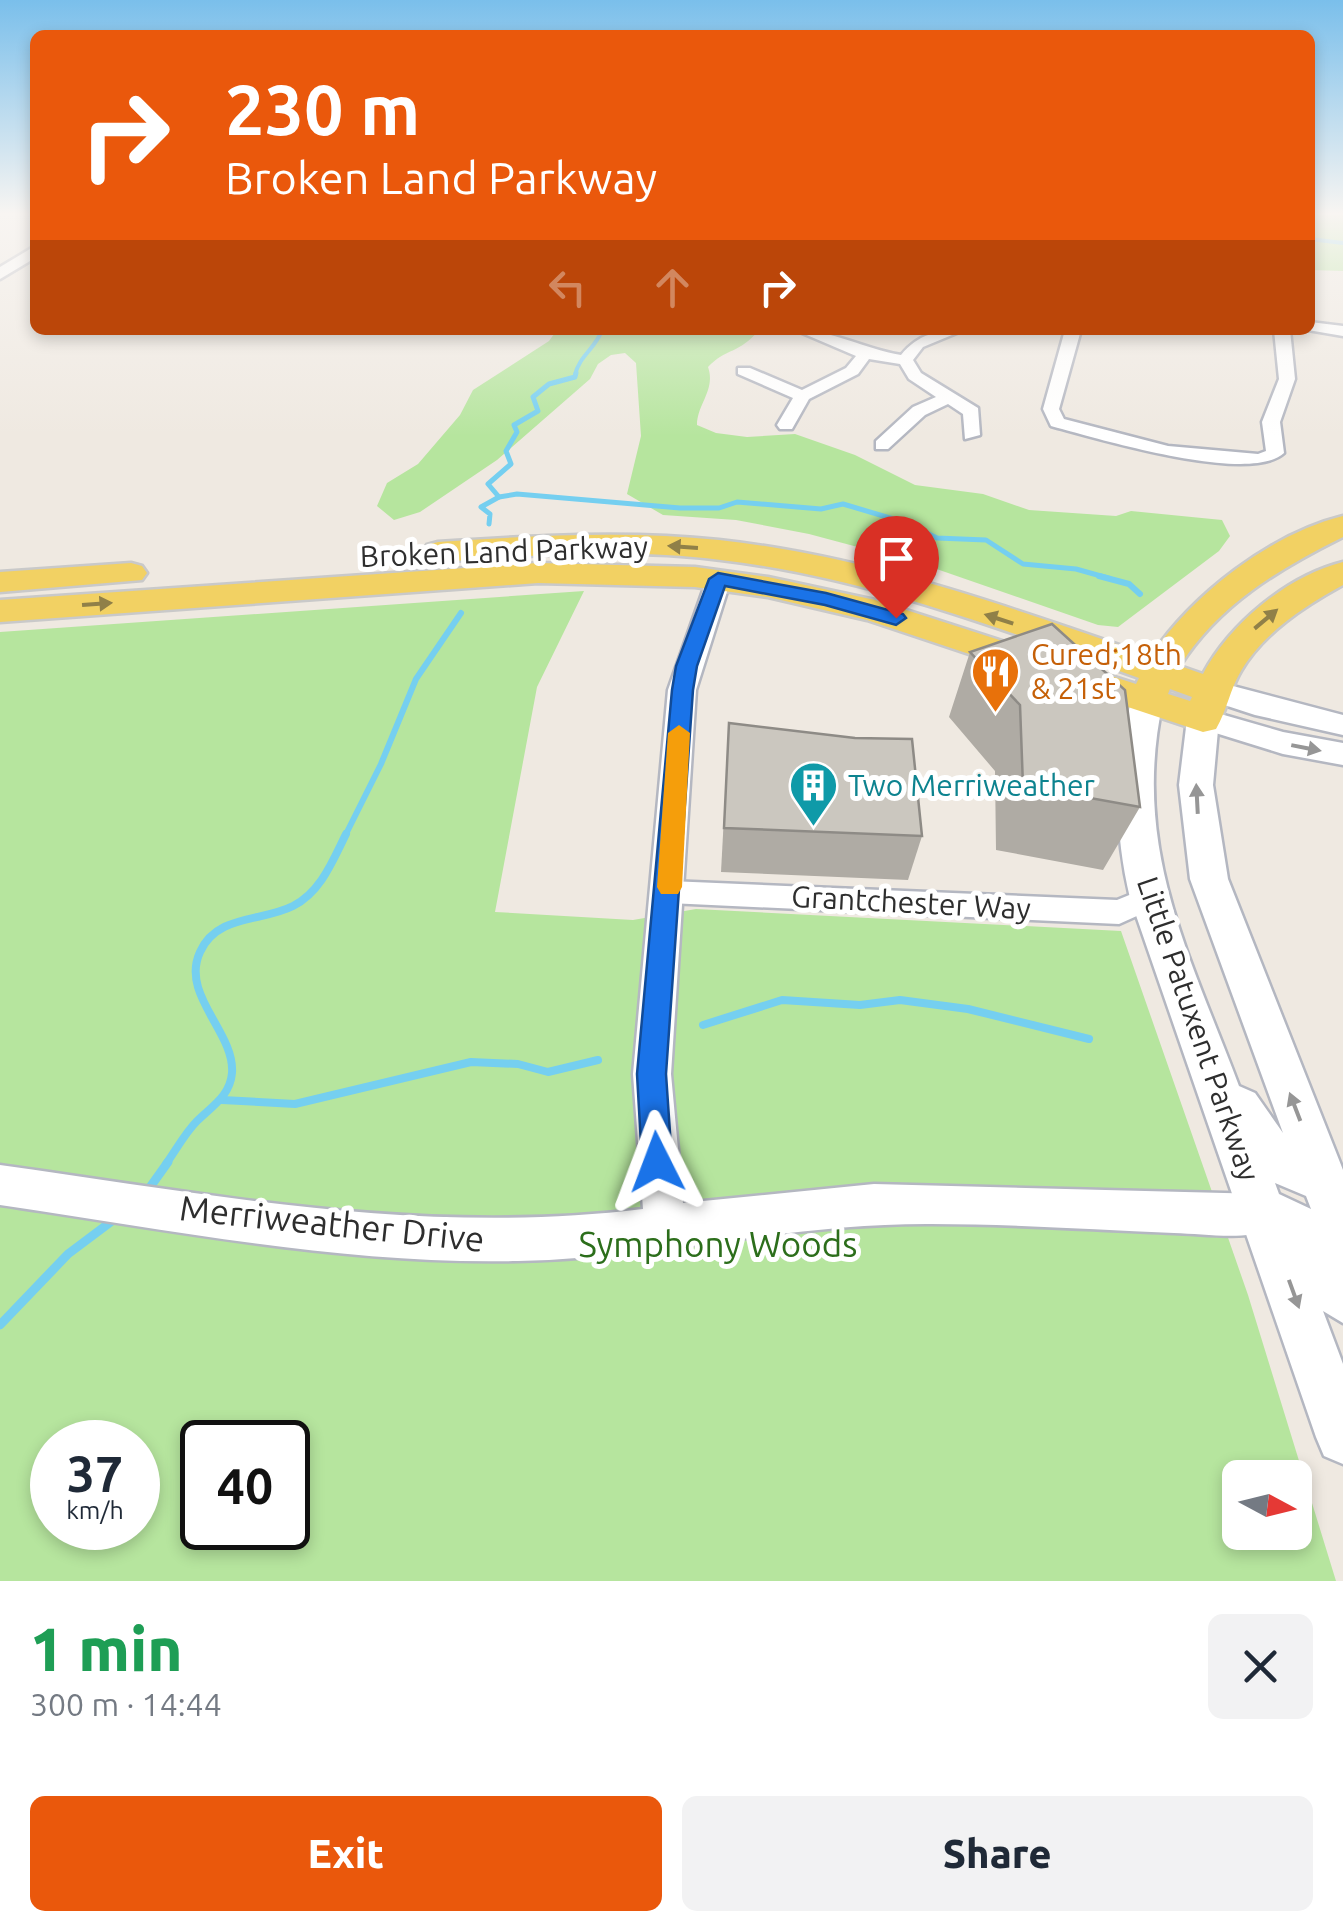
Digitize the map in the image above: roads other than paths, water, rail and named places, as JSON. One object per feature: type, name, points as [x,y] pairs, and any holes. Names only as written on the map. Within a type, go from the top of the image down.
[{"type":"main road","name":"Little Patuxent Parkway","points":[[1343,526],[1259,567],[1202,612],[1152,687],[1132,766],[1132,811],[1149,898],[1343,1437]]},
{"type":"main road","name":"Broken Land Parkway","points":[[0,582],[538,545],[697,548],[775,558],[890,584],[1152,687]]},
{"type":"main road","name":"Broken Land Parkway","points":[[0,610],[557,572],[718,579],[875,611],[1206,704]]},
{"type":"main road","name":"Little Patuxent Parkway","points":[[1343,572],[1276,610],[1248,633],[1206,704],[1196,786],[1209,879],[1343,1231]]},
{"type":"main road","points":[[1188,1014],[1254,1134],[1285,1166],[1323,1178]]},
{"type":"main road","points":[[1264,1214],[1286,1218],[1308,1235],[1343,1298]]},
{"type":"street","points":[[1315,327],[1343,332]]},
{"type":"street","points":[[816,335],[865,354],[904,360],[915,376],[972,412],[971,435]]},
{"type":"street","points":[[904,360],[918,344],[942,335]]},
{"type":"street","points":[[1073,335],[1051,409],[1057,422],[1167,451],[1262,460],[1275,453],[1271,422],[1286,388],[1282,335]]},
{"type":"street","points":[[786,425],[802,396],[852,371],[865,354]]},
{"type":"street","points":[[744,371],[802,396]]},
{"type":"street","points":[[882,446],[919,412],[949,397]]},
{"type":"street","points":[[666,1228],[652,1074],[682,690],[686,666],[718,579]]},
{"type":"street","name":"Broken Land Parkway","points":[[1206,704],[1255,705],[1343,724]]},
{"type":"street","name":"Broken Land Parkway","points":[[1206,704],[1283,743],[1343,754]]},
{"type":"street","name":"Grantchester Way","points":[[669,892],[1119,912],[1149,898]]},
{"type":"street","name":"Merriweather Drive","points":[[2,1186],[327,1230],[446,1240],[536,1240],[666,1228],[819,1207],[959,1202],[1264,1214]]},
{"type":"waterway","points":[[575,375],[600,335]]},
{"type":"waterway","points":[[499,497],[488,484],[511,464],[506,451],[517,432],[514,425],[538,411],[533,397],[549,384],[575,377],[576,373]]},
{"type":"waterway","points":[[499,497],[517,494],[680,508],[719,508],[737,502],[821,509],[843,504],[907,523],[937,538],[986,540],[1023,564],[1076,569],[1108,578]]},
{"type":"waterway","points":[[489,524],[490,514],[481,507],[499,497]]},
{"type":"waterway","points":[[1099,576],[1129,584],[1140,594]]},
{"type":"waterway","points":[[346,834],[381,764],[416,679],[461,613]]},
{"type":"waterway","points":[[166,1164],[231,1081],[231,1058],[197,983],[200,952],[217,931],[303,900],[325,874],[346,834]]},
{"type":"waterway","points":[[703,1025],[782,1000],[860,1005],[900,1000],[968,1009],[1089,1039]]},
{"type":"waterway","points":[[222,1100],[295,1104],[471,1062],[518,1064],[548,1072],[598,1060]]},
{"type":"waterway","points":[[148,1190],[168,1162]]},
{"type":"waterway","points":[[0,1325],[68,1254],[116,1218]]},
{"type":"place","name":"Cured;18th & 21st","points":[[996,714]]},
{"type":"place","name":"Two Merriweather","points":[[813,828]]},
{"type":"park label","name":"Symphony Woods","points":[[718,1245]]}]
